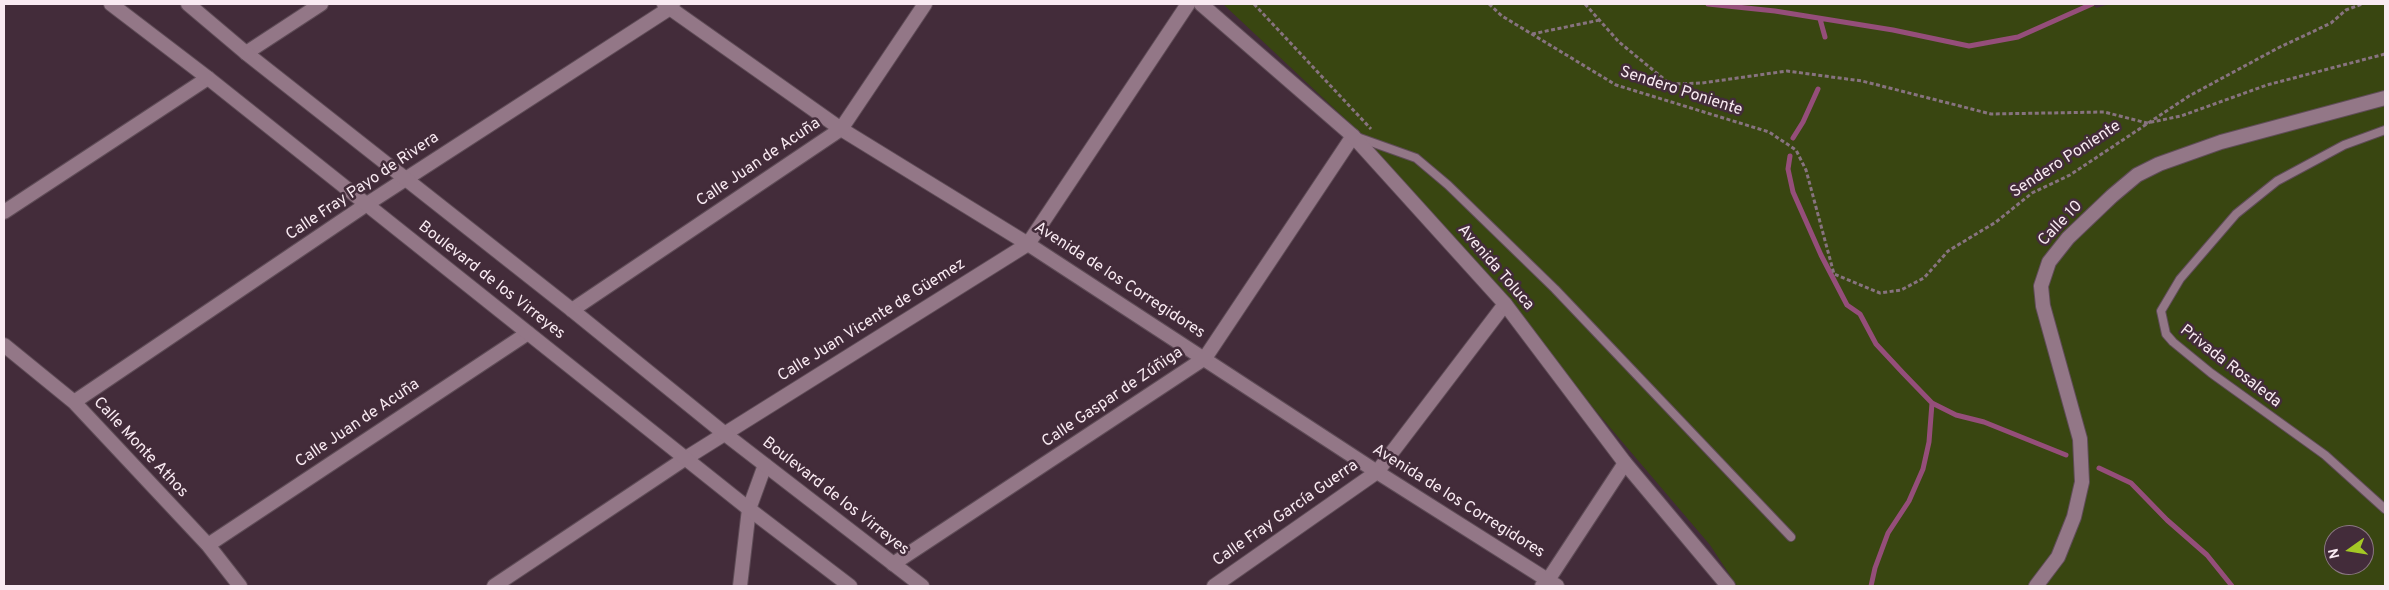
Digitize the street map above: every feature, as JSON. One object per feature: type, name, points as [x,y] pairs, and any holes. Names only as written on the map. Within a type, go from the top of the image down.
[{"type":"street","name":"Boulevard de los Virreyes","points":[[111,4],[208,78],[749,509],[850,586]]},
{"type":"street","name":"Boulevard de los Virreyes","points":[[188,4],[246,53],[572,310],[724,434],[922,586]]},
{"type":"street","points":[[246,53],[320,4]]},
{"type":"street","name":"Calle Juan de Acuña","points":[[572,310],[841,129],[925,4]]},
{"type":"street","name":"Calle Juan Vicente de Güemez","points":[[494,586],[686,458],[1028,244],[1188,4]]},
{"type":"street","name":"Avenida Toluca","points":[[1201,4],[1352,136],[1505,304],[1625,463],[1728,586]]},
{"type":"street","name":"Avenida de los Corregidores","points":[[669,5],[841,129],[1028,244],[1549,584]]},
{"type":"street","name":"Calle Fray Payo de Rivera","points":[[74,402],[366,204],[669,5]]},
{"type":"street","points":[[4,212],[208,78]]},
{"type":"street","name":"Calle 10","points":[[2036,586],[2058,557],[2074,517],[2082,482],[2080,439],[2042,306],[2041,286],[2049,262],[2068,238],[2137,175],[2221,142],[2385,98]]},
{"type":"street","name":"Calle Gaspar de Zúñiga","points":[[893,564],[1205,358],[1352,136]]},
{"type":"street","name":"Calle Fray García Guerra","points":[[1214,586],[1377,472],[1505,304]]},
{"type":"street","name":"Calle Juan de Acuña","points":[[208,545],[528,333]]},
{"type":"street","name":"Calle Monte Athos","points":[[4,345],[74,402],[208,545],[240,586]]},
{"type":"street","points":[[1549,584],[1625,463]]},
{"type":"street","points":[[740,586],[749,509],[766,465]]},
{"type":"lane","name":"Privada Rosaleda","points":[[2385,130],[2344,145],[2277,181],[2236,214],[2180,279],[2162,311],[2166,334],[2173,342],[2211,373],[2325,455],[2385,509]]},
{"type":"lane","points":[[1352,136],[1416,158],[1448,185],[1555,289],[1791,537]]},
{"type":"path","points":[[1254,4],[1388,148]]},
{"type":"path","name":"Sendero Poniente","points":[[1489,4],[1502,16],[1616,85],[1769,132],[1796,150],[1806,170],[1834,274],[1880,293],[1901,290],[1924,278],[1948,251],[1996,222],[2032,193],[2070,175],[2189,96],[2331,23],[2346,10],[2362,4]]},
{"type":"path","points":[[1585,4],[1619,42],[1670,84],[1702,83],[1787,72],[1862,81],[1991,114],[2104,112],[2148,122],[2181,116],[2267,85],[2385,54]]},
{"type":"path","points":[[1531,34],[1600,20]]},
{"type":"green space","points":[[1223,4],[2093,4],[2096,8],[2110,4],[2385,4],[2385,586],[1737,586],[1710,545],[1355,128]]},
{"type":"waterway","points":[[1708,4],[1775,11],[1893,30],[1969,46],[2018,37],[2092,4]]},
{"type":"waterway","points":[[1820,19],[1825,37]]},
{"type":"waterway","points":[[1793,138],[1803,122],[1818,89]]},
{"type":"waterway","points":[[1790,156],[1788,169],[1793,192],[1821,255],[1847,305],[1860,314],[1876,344],[1932,403],[1956,415],[1984,422],[2066,455]]},
{"type":"waterway","points":[[1871,586],[1875,568],[1888,533],[1909,501],[1923,469],[1929,442],[1932,403]]},
{"type":"waterway","points":[[2099,468],[2131,483],[2167,520],[2207,555],[2232,586]]}]
